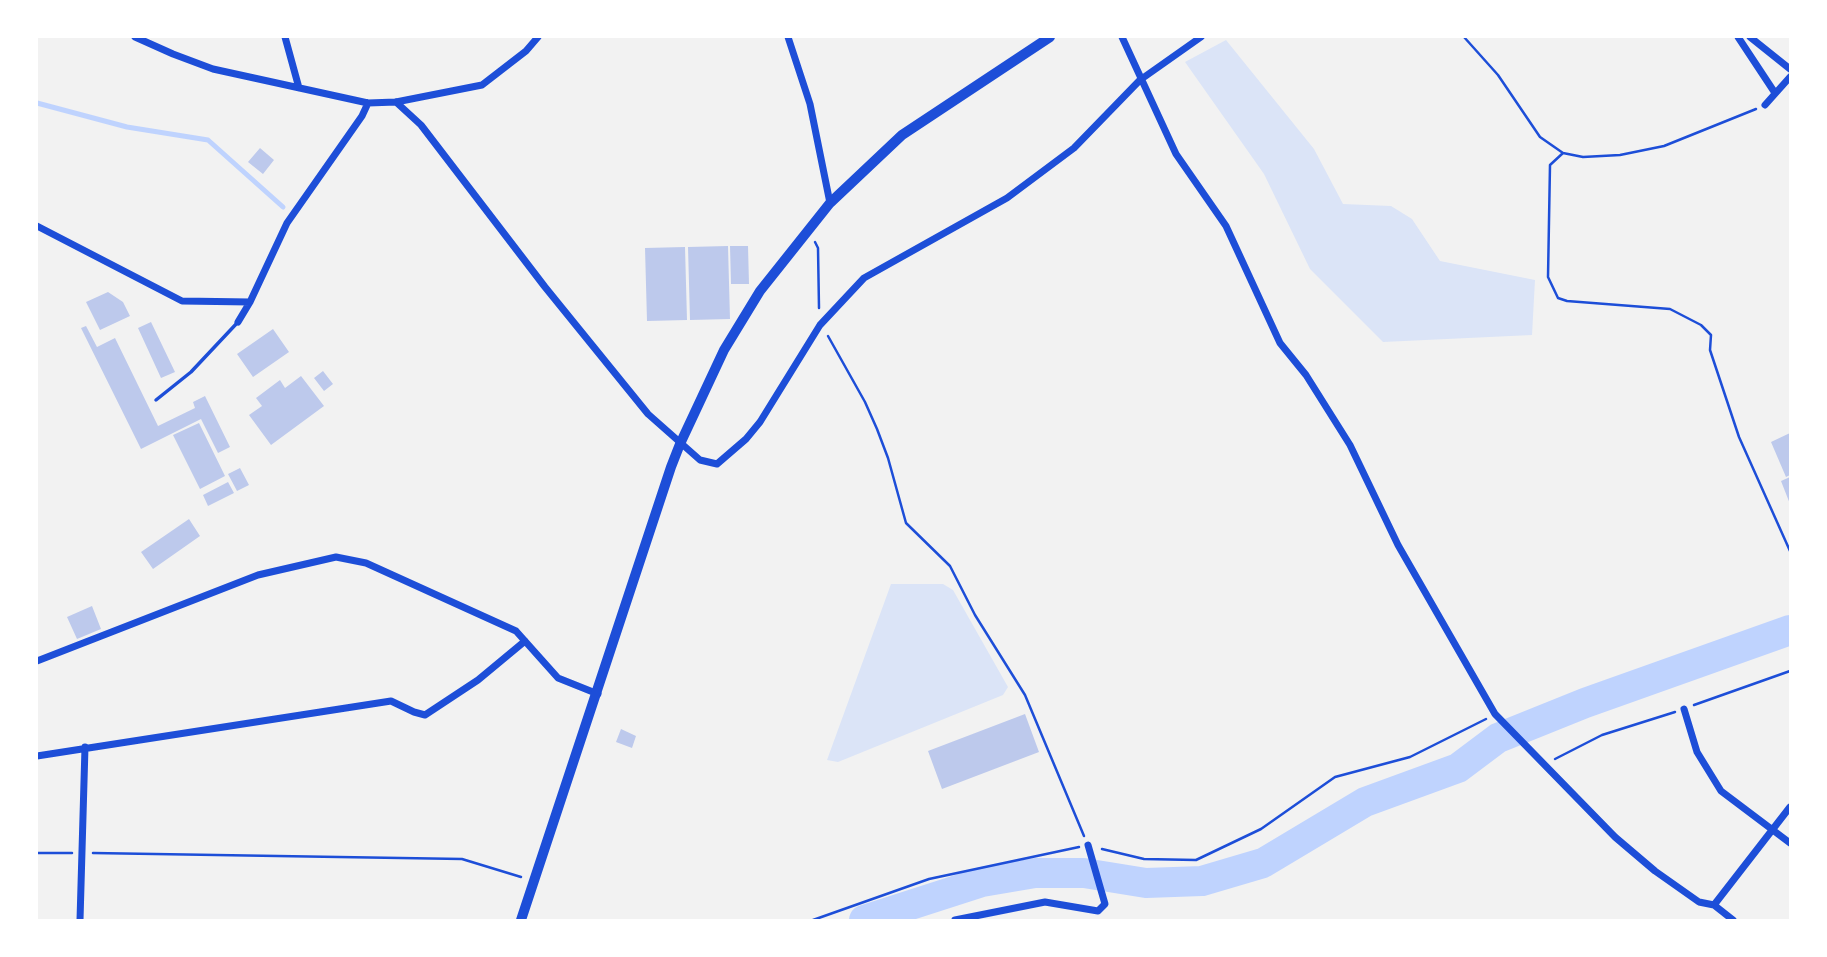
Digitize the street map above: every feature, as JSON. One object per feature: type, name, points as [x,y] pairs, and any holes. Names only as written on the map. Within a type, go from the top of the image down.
[{"type":"main road","points":[[521,920],[680,444],[724,350],[760,291],[830,203],[902,135],[1050,37]]},
{"type":"street","points":[[135,37],[213,69],[368,103],[396,102],[482,85],[526,51],[538,37]]},
{"type":"street","points":[[285,37],[299,88]]},
{"type":"street","points":[[788,37],[810,104],[830,203]]},
{"type":"street","points":[[1122,37],[1176,154],[1226,226],[1280,344],[1306,375],[1350,445],[1398,545],[1495,714],[1615,837],[1699,902],[1714,905],[1733,920]]},
{"type":"street","points":[[396,102],[421,125],[545,287],[648,414],[700,460],[717,464],[746,439],[760,422],[820,325],[864,278],[1007,198],[1074,148],[1140,80],[1201,37]]},
{"type":"street","points":[[1738,37],[1775,93]]},
{"type":"street","points":[[1750,37],[1790,69]]},
{"type":"street","points":[[1765,105],[1790,77]]},
{"type":"street","points":[[238,322],[287,223],[362,116],[368,103]]},
{"type":"street","points":[[37,226],[182,301],[250,302]]},
{"type":"street","points":[[37,661],[258,575],[336,557],[366,562],[516,631],[558,678],[598,694]]},
{"type":"street","points":[[37,756],[391,701],[425,715],[478,680],[525,641]]},
{"type":"street","points":[[1684,709],[1697,752],[1721,792],[1790,844]]},
{"type":"street","points":[[80,920],[85,747]]},
{"type":"street","points":[[1714,905],[1790,807]]},
{"type":"street","points":[[954,920],[1045,902],[1098,911],[1105,904],[1088,845]]},
{"type":"lane","points":[[156,400],[191,372],[238,322]]},
{"type":"path","points":[[1464,37],[1498,75],[1541,136],[1563,153],[1583,157],[1620,155],[1664,146],[1765,105]]},
{"type":"path","points":[[1563,153],[1550,165],[1548,277],[1552,288],[1558,298],[1567,301],[1670,309],[1702,325],[1711,335],[1710,351],[1739,437],[1790,551]]},
{"type":"path","points":[[808,230],[818,248],[820,325],[836,349],[877,429],[888,458],[905,523],[950,566],[975,615],[1025,695],[1088,845]]},
{"type":"path","points":[[1544,765],[1602,735],[1790,671]]},
{"type":"path","points":[[813,920],[929,879],[1088,845],[1144,859],[1196,860],[1261,829],[1335,776],[1410,757],[1495,714]]},
{"type":"path","points":[[37,853],[462,859],[534,881]]},
{"type":"shaded area","points":[[1226,40],[1314,149],[1343,204],[1391,206],[1412,219],[1440,261],[1535,280],[1532,335],[1383,342],[1310,269],[1264,174],[1185,62]]},
{"type":"shaded area","points":[[891,584],[943,584],[953,590],[1008,687],[1003,695],[838,762],[827,760]]},
{"type":"building","points":[[260,148],[274,160],[263,174],[248,162]]},
{"type":"building","points":[[728,246],[730,319],[690,320],[688,247]]},
{"type":"building","points":[[730,246],[748,246],[749,284],[731,284]]},
{"type":"building","points":[[685,247],[687,320],[647,321],[645,248]]},
{"type":"building","points":[[108,292],[123,302],[130,316],[100,330],[86,302]]},
{"type":"building","points":[[151,322],[175,372],[161,378],[138,328]]},
{"type":"building","points":[[86,326],[97,347],[115,338],[158,426],[195,408],[193,402],[205,396],[230,447],[218,453],[201,419],[141,449],[81,328]]},
{"type":"building","points":[[273,329],[289,352],[253,377],[237,354]]},
{"type":"building","points":[[323,371],[333,384],[324,391],[314,378]]},
{"type":"building","points":[[301,376],[324,406],[271,445],[249,415],[262,406],[256,398],[280,380],[285,388]]},
{"type":"building","points":[[199,423],[225,476],[200,489],[173,435]]},
{"type":"building","points":[[1790,433],[1790,475],[1786,477],[1771,442]]},
{"type":"building","points":[[240,468],[249,485],[237,491],[228,474]]},
{"type":"building","points":[[1790,477],[1790,504],[1781,481]]},
{"type":"building","points":[[228,482],[234,493],[208,506],[203,495]]},
{"type":"building","points":[[189,519],[200,536],[153,569],[141,552]]},
{"type":"building","points":[[92,606],[101,629],[77,639],[67,617]]},
{"type":"building","points":[[1025,714],[1039,752],[942,789],[928,751]]},
{"type":"building","points":[[621,729],[636,736],[632,748],[616,742]]},
{"type":"waterway","points":[[37,103],[127,127],[208,140],[283,207]]},
{"type":"waterway","points":[[864,920],[982,882],[1035,873],[1084,873],[1146,883],[1202,881],[1263,863],[1365,802],[1458,768],[1498,738],[1585,703],[1790,630]]}]
